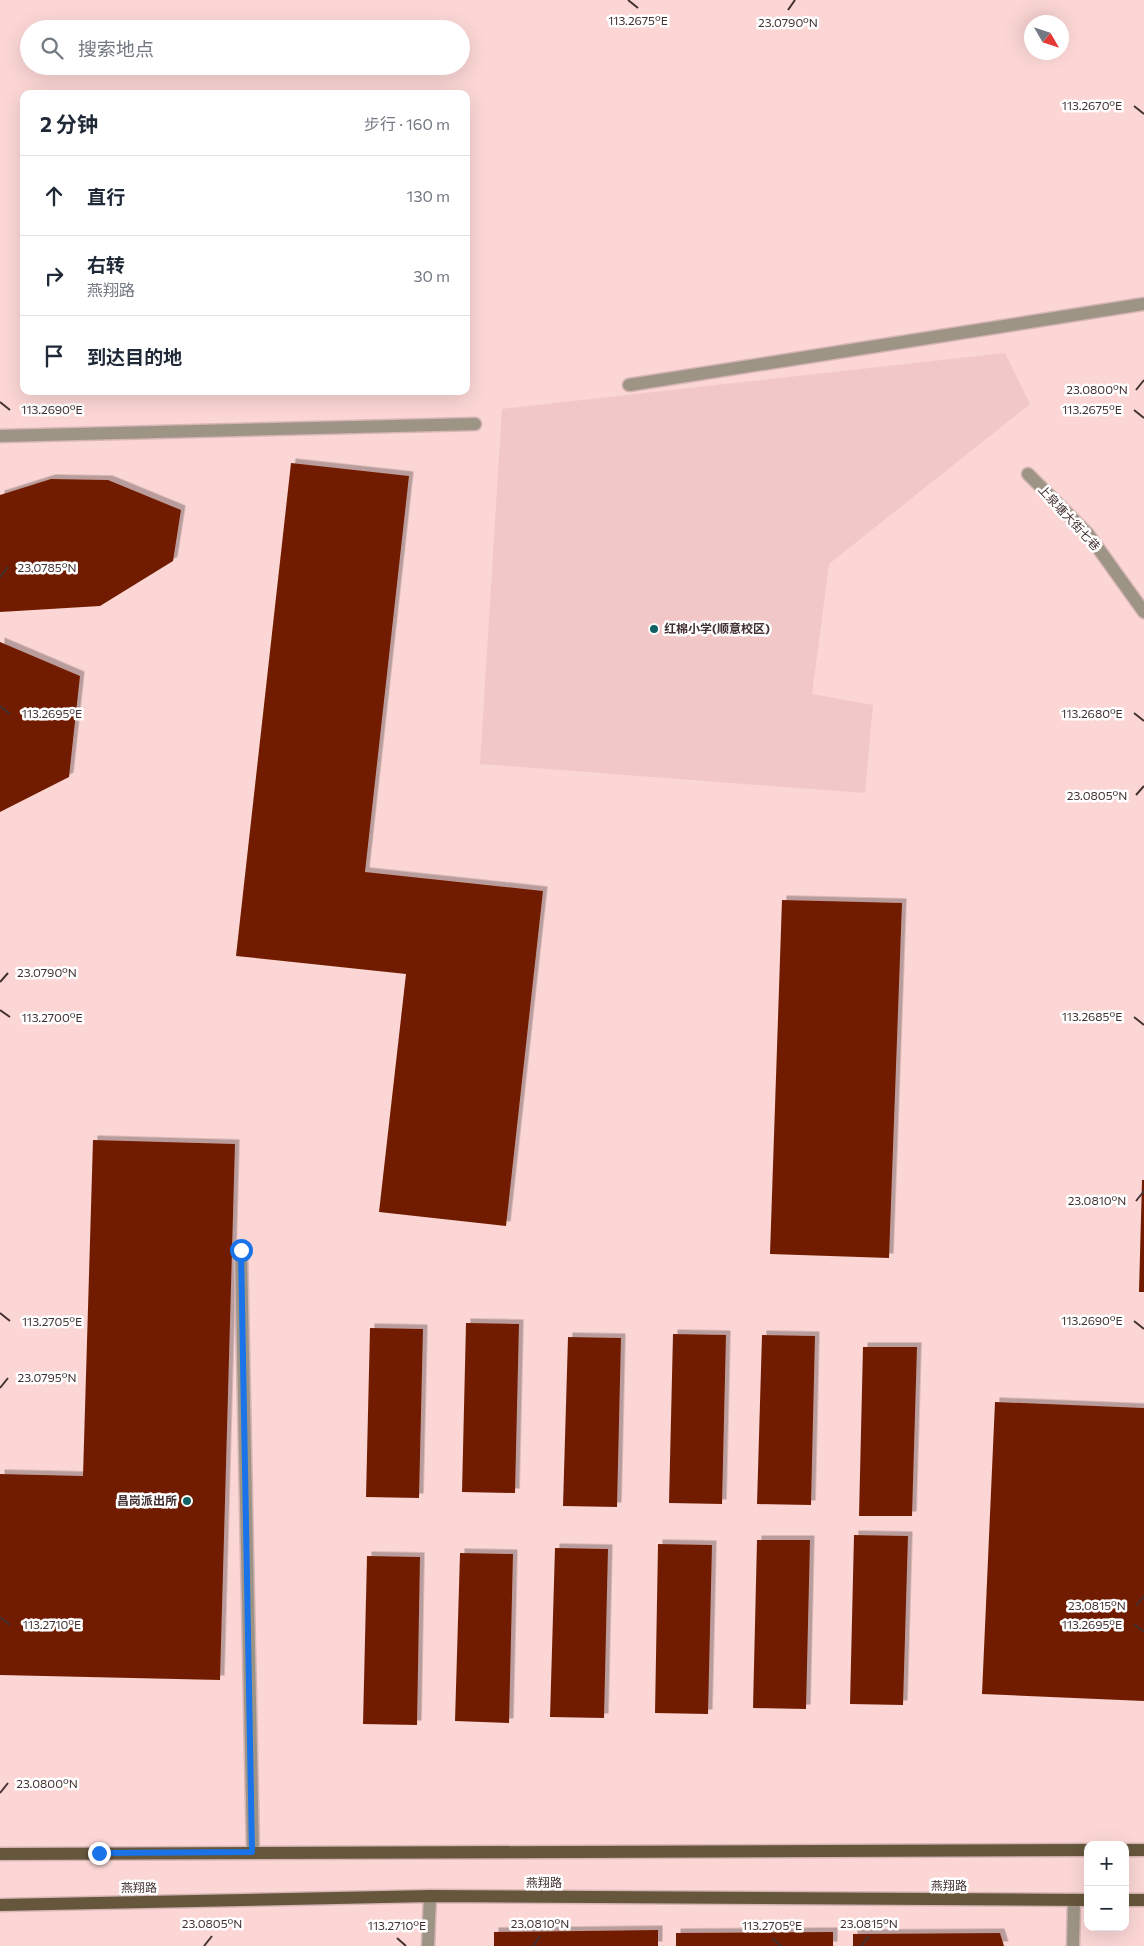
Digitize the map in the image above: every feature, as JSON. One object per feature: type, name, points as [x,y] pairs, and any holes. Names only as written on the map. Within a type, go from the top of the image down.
[{"type":"main road","points":[[0,1854],[1084,1850]]},
{"type":"main road","points":[[1129,1850],[1144,1850]]},
{"type":"main road","name":"燕翔路","points":[[0,1904],[430,1896],[1084,1900]]},
{"type":"main road","points":[[1129,1900],[1144,1900]]},
{"type":"street","points":[[629,385],[1144,304]]},
{"type":"street","points":[[0,436],[475,424]]},
{"type":"street","name":"上泉塘大街七巷","points":[[1028,474],[1088,534],[1144,612]]},
{"type":"street","points":[[241,1250],[252,1852]]},
{"type":"street","points":[[428,1946],[430,1896]]},
{"type":"street","points":[[1073,1946],[1074,1900]]},
{"type":"shaded area","name":"红棉小学(顺意校区)","points":[[1005,353],[1030,404],[829,564],[812,694],[873,705],[865,793],[480,764],[502,409]]},
{"type":"building","points":[[291,463],[409,476],[365,872],[543,891],[506,1226],[379,1212],[406,974],[236,956]]},
{"type":"building","points":[[51,479],[108,480],[181,510],[173,561],[100,606],[0,612],[0,495]]},
{"type":"building","points":[[0,642],[80,676],[69,777],[0,812]]},
{"type":"building","points":[[782,900],[902,903],[889,1258],[770,1254]]},
{"type":"building","points":[[93,1140],[235,1144],[220,1680],[0,1675],[0,1474],[83,1476]]},
{"type":"building","points":[[1142,1180],[1144,1180],[1144,1292],[1139,1292]]},
{"type":"building","points":[[466,1323],[519,1324],[515,1493],[462,1492]]},
{"type":"building","points":[[370,1328],[423,1329],[419,1498],[366,1497]]},
{"type":"building","points":[[673,1334],[726,1335],[722,1504],[669,1503]]},
{"type":"building","points":[[762,1335],[815,1336],[811,1505],[757,1504]]},
{"type":"building","points":[[568,1337],[621,1338],[617,1507],[563,1506]]},
{"type":"building","points":[[863,1347],[917,1347],[912,1516],[859,1516]]},
{"type":"building","points":[[995,1402],[1144,1408],[1144,1701],[982,1694]]},
{"type":"building","points":[[854,1535],[908,1536],[903,1705],[850,1704]]},
{"type":"building","points":[[757,1540],[810,1540],[806,1709],[753,1708]]},
{"type":"building","points":[[658,1544],[712,1545],[708,1714],[655,1713]]},
{"type":"building","points":[[555,1548],[608,1549],[604,1718],[550,1717]]},
{"type":"building","points":[[460,1553],[513,1554],[509,1723],[455,1721]]},
{"type":"building","points":[[367,1556],[420,1557],[417,1725],[363,1724]]},
{"type":"building","points":[[658,1930],[658,1946],[494,1946],[494,1932]]},
{"type":"building","points":[[833,1932],[833,1946],[676,1946],[676,1933]]},
{"type":"building","points":[[1000,1933],[1004,1946],[853,1946],[853,1934]]},
{"type":"place","name":"红棉小学(顺意校区)","points":[[654,629]]},
{"type":"place","name":"昌岗派出所","points":[[187,1501]]},
{"type":"route","points":[[99,1853],[252,1852],[241,1250]]}]
